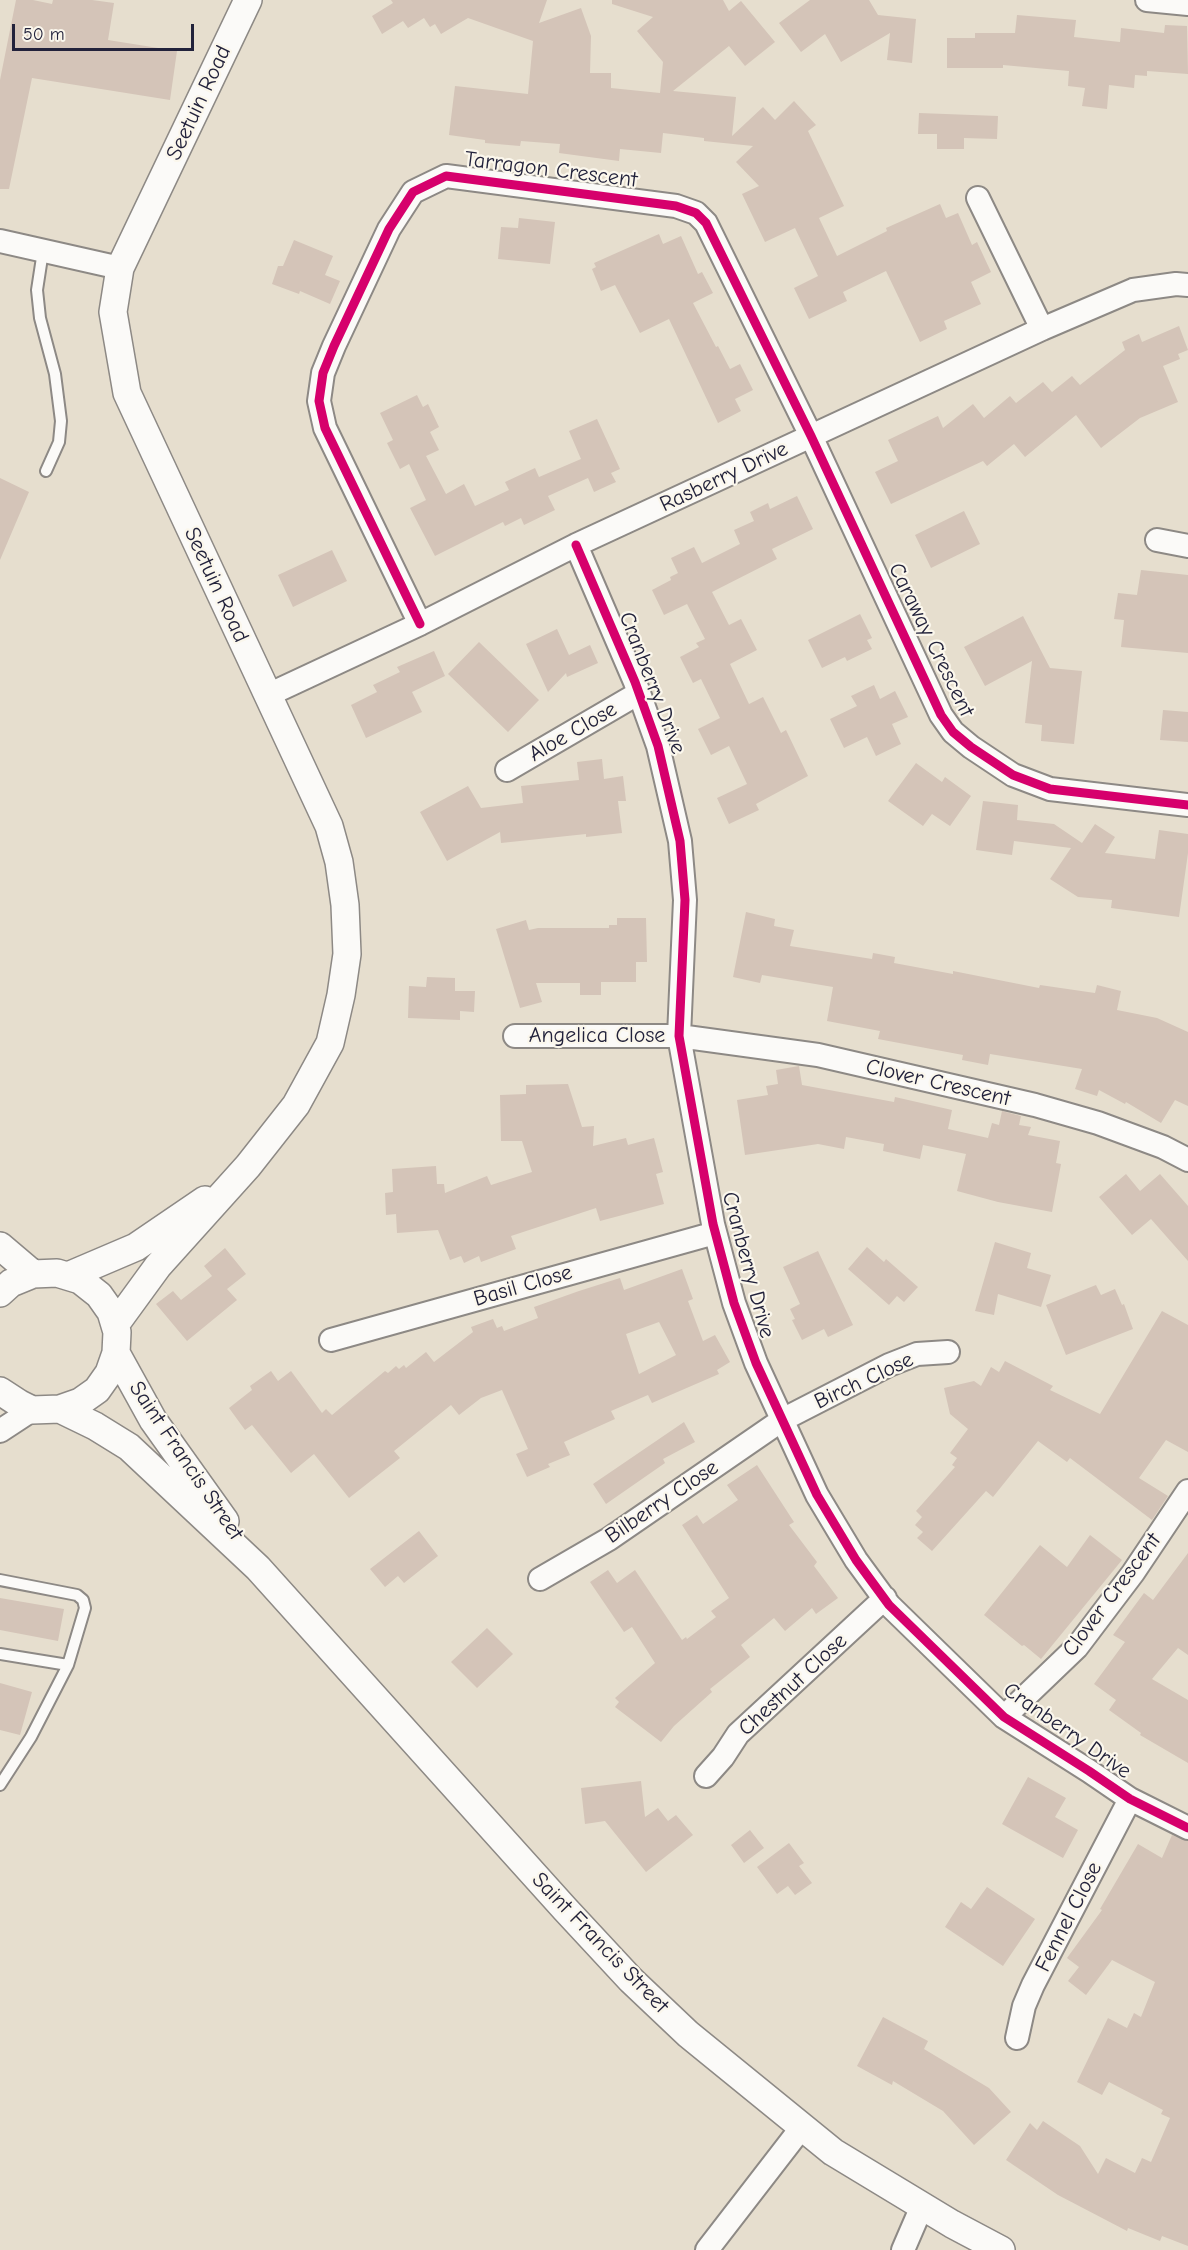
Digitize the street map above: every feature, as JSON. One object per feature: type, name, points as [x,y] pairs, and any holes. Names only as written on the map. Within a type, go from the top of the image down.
[{"type":"street","name":"Seetuin Road","points":[[248,0],[120,268],[113,312],[127,393],[329,826],[339,862],[345,905],[347,954],[330,1043],[296,1105],[248,1167]]},
{"type":"street","points":[[1147,0],[1188,4]]},
{"type":"street","name":"Tarragon Crescent","points":[[420,624],[325,428],[319,401],[323,373],[333,345],[389,229],[413,192],[446,176],[676,206],[696,213],[706,223],[812,436]]},
{"type":"street","points":[[978,198],[1042,329]]},
{"type":"street","points":[[0,241],[120,268]]},
{"type":"street","name":"Rasberry Drive","points":[[268,695],[420,624],[576,545],[1042,329],[1133,290],[1176,284],[1188,285]]},
{"type":"street","name":"Caraway Crescent","points":[[812,436],[941,715],[953,732],[1013,775],[1050,789],[1188,805]]},
{"type":"street","points":[[1157,540],[1188,546]]},
{"type":"street","name":"Cranberry Drive","points":[[576,545],[639,693],[658,746],[680,841],[685,900],[679,1036],[716,1233],[734,1303],[756,1363],[817,1495],[856,1560],[885,1598],[1004,1717],[1130,1799],[1188,1828]]},
{"type":"street","name":"Aloe Close","points":[[507,770],[639,693]]},
{"type":"street","name":"Angelica Close","points":[[515,1036],[679,1036]]},
{"type":"street","name":"Clover Crescent","points":[[679,1036],[818,1055],[1035,1105],[1098,1123],[1188,1160]]},
{"type":"street","points":[[68,1276],[136,1247],[248,1167]]},
{"type":"street","points":[[115,1325],[158,1266],[248,1167]]},
{"type":"street","name":"Basil Close","points":[[331,1340],[716,1233]]},
{"type":"street","points":[[0,1246],[33,1274]]},
{"type":"street","name":"Saint Francis Street","points":[[0,1293],[11,1283],[33,1274],[57,1273],[68,1276],[80,1280],[99,1294],[111,1312],[117,1332],[116,1353],[109,1373],[97,1390],[80,1402],[60,1409],[32,1410]]},
{"type":"street","name":"Birch Close","points":[[782,1420],[889,1365],[917,1354],[948,1352]]},
{"type":"street","name":"Saint Francis Street","points":[[116,1353],[153,1420],[258,1568]]},
{"type":"street","points":[[0,1391],[32,1410]]},
{"type":"street","name":"Saint Francis Street","points":[[60,1409],[95,1426],[129,1447],[258,1568],[631,1980],[688,2034],[833,2152],[1001,2250]]},
{"type":"street","points":[[0,1431],[32,1410]]},
{"type":"street","name":"Bilberry Close","points":[[540,1579],[609,1539],[782,1420]]},
{"type":"street","name":"Clover Crescent","points":[[1004,1717],[1077,1647],[1132,1573],[1188,1491]]},
{"type":"street","name":"Chestnut Close","points":[[706,1776],[723,1757],[738,1734],[885,1598]]},
{"type":"street","name":"Fennel Close","points":[[1017,2038],[1024,2006],[1033,1985],[1130,1799]]},
{"type":"street","points":[[706,2250],[802,2127]]},
{"type":"street","points":[[903,2250],[922,2206]]},
{"type":"lane","points":[[43,251],[37,290],[40,318],[55,374],[62,421],[59,442],[46,471]]},
{"type":"lane","points":[[0,1580],[77,1595],[83,1600],[85,1608],[69,1665],[31,1737],[0,1785]]},
{"type":"lane","points":[[0,1654],[69,1665]]},
{"type":"building","points":[[16,0],[33,0],[52,4],[53,0],[92,0],[114,3],[108,40],[177,51],[170,100],[32,78],[9,189],[0,189],[0,80]]},
{"type":"building","points":[[391,0],[547,0],[539,23],[581,8],[591,36],[590,73],[611,73],[611,88],[660,93],[663,62],[637,31],[653,17],[612,4],[612,0],[723,0],[729,11],[741,1],[775,42],[745,66],[729,46],[673,91],[736,97],[732,136],[763,107],[775,120],[794,101],[816,125],[808,131],[844,206],[819,218],[837,256],[887,231],[886,228],[940,204],[946,218],[958,213],[972,245],[977,242],[991,272],[971,282],[981,304],[944,321],[947,329],[920,342],[886,271],[843,292],[847,301],[809,319],[794,288],[818,276],[795,228],[765,242],[742,194],[759,186],[736,162],[753,146],[704,141],[704,138],[663,133],[661,153],[620,149],[619,161],[559,153],[560,144],[521,141],[520,146],[485,143],[485,140],[449,135],[455,86],[528,94],[533,41],[468,18],[441,34],[435,24],[430,27],[424,18],[408,28],[403,21],[382,34],[372,16],[393,3]]},
{"type":"building","points":[[810,0],[869,0],[878,15],[916,19],[912,63],[887,60],[890,33],[841,62],[825,34],[801,52],[779,23]]},
{"type":"building","points":[[1017,15],[1076,20],[1074,37],[1120,42],[1121,28],[1164,33],[1165,25],[1187,26],[1188,74],[1147,71],[1147,76],[1135,75],[1134,88],[1109,85],[1107,109],[1082,106],[1085,88],[1068,86],[1069,71],[1003,65],[1003,68],[947,68],[947,38],[975,38],[975,33],[1015,33]]},
{"type":"building","points":[[919,113],[998,116],[997,139],[964,138],[964,149],[937,149],[937,134],[918,134]]},
{"type":"building","points":[[519,218],[555,222],[550,264],[498,259],[501,227],[518,228]]},
{"type":"building","points":[[659,234],[663,244],[681,236],[698,274],[702,272],[713,293],[693,303],[730,369],[740,364],[753,390],[735,399],[741,411],[718,423],[669,319],[640,333],[615,285],[601,291],[592,269],[596,267],[594,263]]},
{"type":"building","points":[[294,240],[333,256],[325,275],[340,281],[330,304],[300,291],[299,294],[272,284],[278,266],[283,266]]},
{"type":"building","points":[[1179,326],[1188,350],[1178,354],[1180,359],[1163,366],[1178,402],[1140,418],[1101,448],[1076,415],[1025,457],[1014,444],[987,466],[983,461],[891,504],[875,472],[898,461],[888,440],[938,416],[943,428],[973,404],[984,418],[1010,396],[1016,403],[1043,382],[1052,392],[1072,376],[1080,385],[1125,350],[1122,342],[1139,334],[1142,342]]},
{"type":"building","points":[[417,395],[423,407],[428,404],[439,427],[430,432],[439,450],[426,456],[446,494],[464,484],[475,506],[509,490],[505,482],[535,468],[539,477],[581,459],[569,431],[597,419],[620,469],[611,473],[616,482],[594,492],[588,478],[548,496],[555,510],[524,525],[521,518],[505,526],[503,522],[435,556],[410,508],[426,500],[409,464],[400,469],[387,443],[393,440],[380,413]]},
{"type":"building","points":[[0,478],[29,492],[0,560]]},
{"type":"building","points":[[797,496],[813,529],[772,549],[777,559],[712,592],[729,625],[741,619],[757,650],[730,664],[749,704],[763,697],[781,733],[786,730],[808,776],[756,804],[759,810],[729,824],[717,798],[747,784],[729,746],[711,755],[698,729],[720,718],[701,679],[693,683],[680,657],[699,647],[696,643],[705,639],[687,604],[664,615],[652,590],[671,580],[670,577],[678,573],[671,558],[694,547],[702,563],[740,544],[734,530],[754,521],[750,512],[768,503],[770,509]]},
{"type":"building","points":[[964,511],[980,544],[931,568],[915,535]]},
{"type":"building","points":[[332,550],[347,581],[293,607],[278,575]]},
{"type":"building","points":[[1141,570],[1188,575],[1188,653],[1121,647],[1124,620],[1114,619],[1118,593],[1137,595]]},
{"type":"building","points":[[860,614],[872,638],[867,640],[872,649],[847,661],[845,657],[822,668],[808,640]]},
{"type":"building","points":[[1023,616],[1050,668],[1082,671],[1074,744],[1041,741],[1042,725],[1025,723],[1032,661],[985,686],[964,647]]},
{"type":"building","points":[[557,629],[569,655],[590,645],[598,663],[567,677],[566,673],[548,692],[526,644]]},
{"type":"building","points":[[479,642],[539,700],[508,732],[448,674]]},
{"type":"building","points":[[434,651],[445,676],[412,692],[422,712],[366,738],[351,705],[377,692],[373,685],[400,672],[397,667]]},
{"type":"building","points":[[874,685],[880,699],[895,691],[908,717],[892,724],[901,744],[876,756],[867,737],[844,748],[830,719],[857,706],[851,696]]},
{"type":"building","points":[[1163,710],[1188,712],[1188,742],[1160,740]]},
{"type":"building","points":[[602,759],[604,779],[623,776],[626,801],[618,801],[622,833],[586,837],[586,834],[501,843],[500,832],[447,861],[420,812],[468,786],[481,808],[523,803],[521,786],[579,780],[577,762]]},
{"type":"building","points":[[916,763],[942,782],[945,777],[971,796],[950,826],[932,814],[923,826],[888,801]]},
{"type":"building","points":[[983,801],[1018,805],[1017,820],[1054,824],[1082,843],[1095,824],[1115,837],[1105,853],[1155,859],[1159,830],[1188,834],[1188,853],[1179,917],[1111,908],[1112,900],[1078,897],[1050,879],[1071,848],[1014,841],[1012,855],[976,850]]},
{"type":"building","points":[[746,912],[775,919],[774,926],[794,930],[790,946],[872,959],[873,953],[895,957],[894,963],[953,974],[953,971],[1039,988],[1040,985],[1095,993],[1097,985],[1121,991],[1117,1010],[1157,1018],[1188,1032],[1188,1106],[1175,1100],[1161,1123],[1126,1102],[1125,1104],[1099,1090],[1097,1096],[1075,1089],[1082,1069],[990,1054],[988,1065],[962,1060],[963,1055],[878,1039],[880,1031],[827,1021],[833,987],[762,975],[760,983],[733,977]]},
{"type":"building","points":[[617,918],[646,918],[647,962],[636,962],[636,982],[601,982],[601,995],[580,995],[580,983],[536,983],[542,1002],[520,1008],[496,929],[526,920],[529,930],[609,928],[609,925],[617,925]]},
{"type":"building","points":[[427,977],[455,978],[455,991],[475,991],[474,1012],[460,1011],[460,1020],[408,1018],[409,986],[426,987]]},
{"type":"building","points":[[799,1066],[802,1085],[894,1102],[895,1097],[952,1110],[948,1129],[988,1138],[992,1123],[999,1125],[1002,1111],[1021,1116],[1019,1125],[1031,1127],[1028,1135],[1060,1141],[1056,1163],[1061,1164],[1052,1212],[998,1202],[957,1191],[966,1154],[923,1145],[920,1159],[883,1151],[884,1144],[846,1137],[844,1149],[818,1144],[745,1155],[737,1100],[768,1095],[766,1086],[778,1084],[776,1070]]},
{"type":"building","points":[[568,1084],[582,1127],[594,1126],[593,1146],[626,1138],[628,1145],[654,1138],[663,1172],[656,1174],[664,1204],[600,1221],[596,1208],[511,1236],[516,1249],[481,1262],[479,1256],[464,1263],[461,1256],[450,1260],[438,1230],[397,1233],[396,1214],[386,1215],[385,1193],[393,1192],[392,1169],[436,1166],[437,1184],[444,1184],[445,1193],[487,1176],[491,1185],[532,1172],[522,1141],[501,1141],[500,1095],[526,1094],[526,1085]]},
{"type":"building","points":[[1126,1174],[1140,1191],[1160,1174],[1188,1206],[1188,1261],[1151,1219],[1132,1235],[1099,1197]]},
{"type":"building","points":[[995,1242],[1031,1253],[1027,1268],[1051,1275],[1041,1307],[998,1294],[994,1315],[975,1311]]},
{"type":"building","points":[[867,1247],[884,1262],[886,1259],[918,1287],[904,1302],[897,1296],[889,1305],[848,1269]]},
{"type":"building","points":[[225,1248],[246,1274],[227,1289],[237,1300],[187,1341],[156,1304],[173,1291],[181,1300],[212,1276],[204,1266]]},
{"type":"building","points":[[818,1251],[853,1325],[828,1337],[824,1329],[802,1340],[792,1320],[795,1319],[790,1309],[800,1304],[783,1267]]},
{"type":"building","points":[[682,1269],[693,1299],[688,1301],[703,1341],[715,1335],[730,1362],[717,1370],[719,1374],[652,1403],[648,1395],[611,1411],[615,1419],[564,1442],[570,1455],[548,1464],[550,1467],[527,1477],[516,1454],[528,1449],[502,1390],[481,1398],[459,1415],[451,1405],[394,1451],[400,1458],[349,1498],[314,1454],[291,1473],[252,1425],[245,1430],[229,1408],[252,1390],[250,1386],[271,1371],[278,1381],[291,1371],[322,1413],[326,1409],[332,1415],[385,1371],[388,1373],[396,1366],[399,1369],[404,1365],[406,1368],[426,1352],[434,1362],[473,1332],[471,1327],[493,1319],[497,1328],[502,1326],[504,1331],[538,1318],[534,1307],[620,1278],[624,1290]],"holes":[[[659,1322],[676,1355],[639,1374],[626,1334]]]},
{"type":"building","points":[[1096,1285],[1101,1295],[1115,1289],[1122,1305],[1124,1304],[1133,1329],[1066,1355],[1046,1305]]},
{"type":"building","points":[[1162,1311],[1188,1325],[1188,1452],[1166,1440],[1139,1478],[1168,1496],[1152,1520],[1070,1458],[1067,1462],[1038,1441],[993,1497],[986,1491],[932,1551],[917,1538],[923,1532],[915,1525],[922,1517],[916,1511],[955,1467],[952,1465],[957,1458],[950,1453],[968,1429],[950,1414],[944,1388],[974,1381],[981,1386],[991,1367],[999,1372],[1005,1361],[1053,1386],[1050,1390],[1100,1414]]},
{"type":"building","points":[[684,1422],[695,1442],[663,1459],[665,1463],[606,1504],[593,1484]]},
{"type":"building","points":[[757,1465],[794,1522],[789,1525],[817,1562],[814,1566],[838,1598],[816,1614],[812,1608],[785,1631],[774,1618],[741,1645],[750,1657],[710,1689],[712,1692],[674,1726],[661,1742],[615,1707],[619,1702],[615,1698],[655,1663],[632,1627],[624,1632],[590,1582],[608,1570],[617,1583],[635,1570],[682,1640],[686,1637],[687,1639],[716,1617],[711,1611],[729,1598],[682,1525],[697,1515],[703,1524],[738,1500],[727,1485]]},
{"type":"building","points":[[419,1531],[438,1556],[404,1583],[398,1576],[385,1587],[370,1569]]},
{"type":"building","points":[[1090,1535],[1122,1560],[1041,1659],[984,1615],[1040,1545],[1067,1567]]},
{"type":"building","points":[[1188,1553],[1188,1655],[1178,1648],[1152,1679],[1188,1700],[1188,1763],[1140,1735],[1141,1733],[1109,1710],[1116,1700],[1094,1684],[1125,1642],[1113,1635],[1144,1593],[1153,1600]]},
{"type":"building","points":[[0,1598],[64,1609],[58,1641],[0,1630]]},
{"type":"building","points":[[487,1628],[513,1654],[477,1688],[451,1662]]},
{"type":"building","points":[[0,1683],[32,1692],[20,1735],[0,1730]]},
{"type":"building","points":[[1028,1777],[1066,1798],[1055,1817],[1078,1830],[1063,1858],[1002,1824]]},
{"type":"building","points":[[641,1781],[645,1817],[658,1808],[668,1821],[676,1815],[693,1835],[646,1872],[605,1821],[585,1824],[581,1788]]},
{"type":"building","points":[[750,1830],[764,1848],[744,1863],[731,1845]]},
{"type":"building","points":[[1172,1835],[1188,1841],[1188,2246],[1162,2236],[1160,2241],[1128,2228],[1127,2231],[1058,2195],[1006,2160],[1030,2123],[1037,2130],[1043,2121],[1080,2146],[1098,2174],[1106,2158],[1135,2173],[1142,2158],[1151,2162],[1170,2118],[1161,2114],[1163,2110],[1109,2082],[1102,2095],[1077,2082],[1108,2018],[1127,2028],[1134,2013],[1141,2017],[1155,1982],[1112,1960],[1086,1995],[1068,1981],[1079,1967],[1067,1958],[1102,1910],[1100,1909],[1138,1844],[1162,1858]]},
{"type":"building","points":[[789,1843],[804,1863],[799,1866],[812,1883],[795,1895],[788,1886],[777,1894],[757,1867]]},
{"type":"building","points":[[987,1887],[1035,1919],[1003,1966],[945,1927],[961,1902],[971,1909]]},
{"type":"building","points":[[883,2017],[928,2041],[924,2049],[989,2088],[1011,2112],[974,2145],[943,2111],[893,2081],[892,2085],[857,2066]]},
{"type":"cycle path","points":[[420,624],[325,428],[319,401],[323,373],[389,229],[413,192],[446,176],[676,206],[696,213],[706,223],[811,436],[941,715],[953,732],[1013,775],[1050,789],[1188,805]]},
{"type":"cycle path","points":[[576,545],[635,682],[658,746],[680,841],[685,900],[679,1036],[713,1224],[734,1303],[756,1363],[817,1495],[856,1560],[889,1605],[1004,1717],[1130,1799],[1188,1828]]}]
